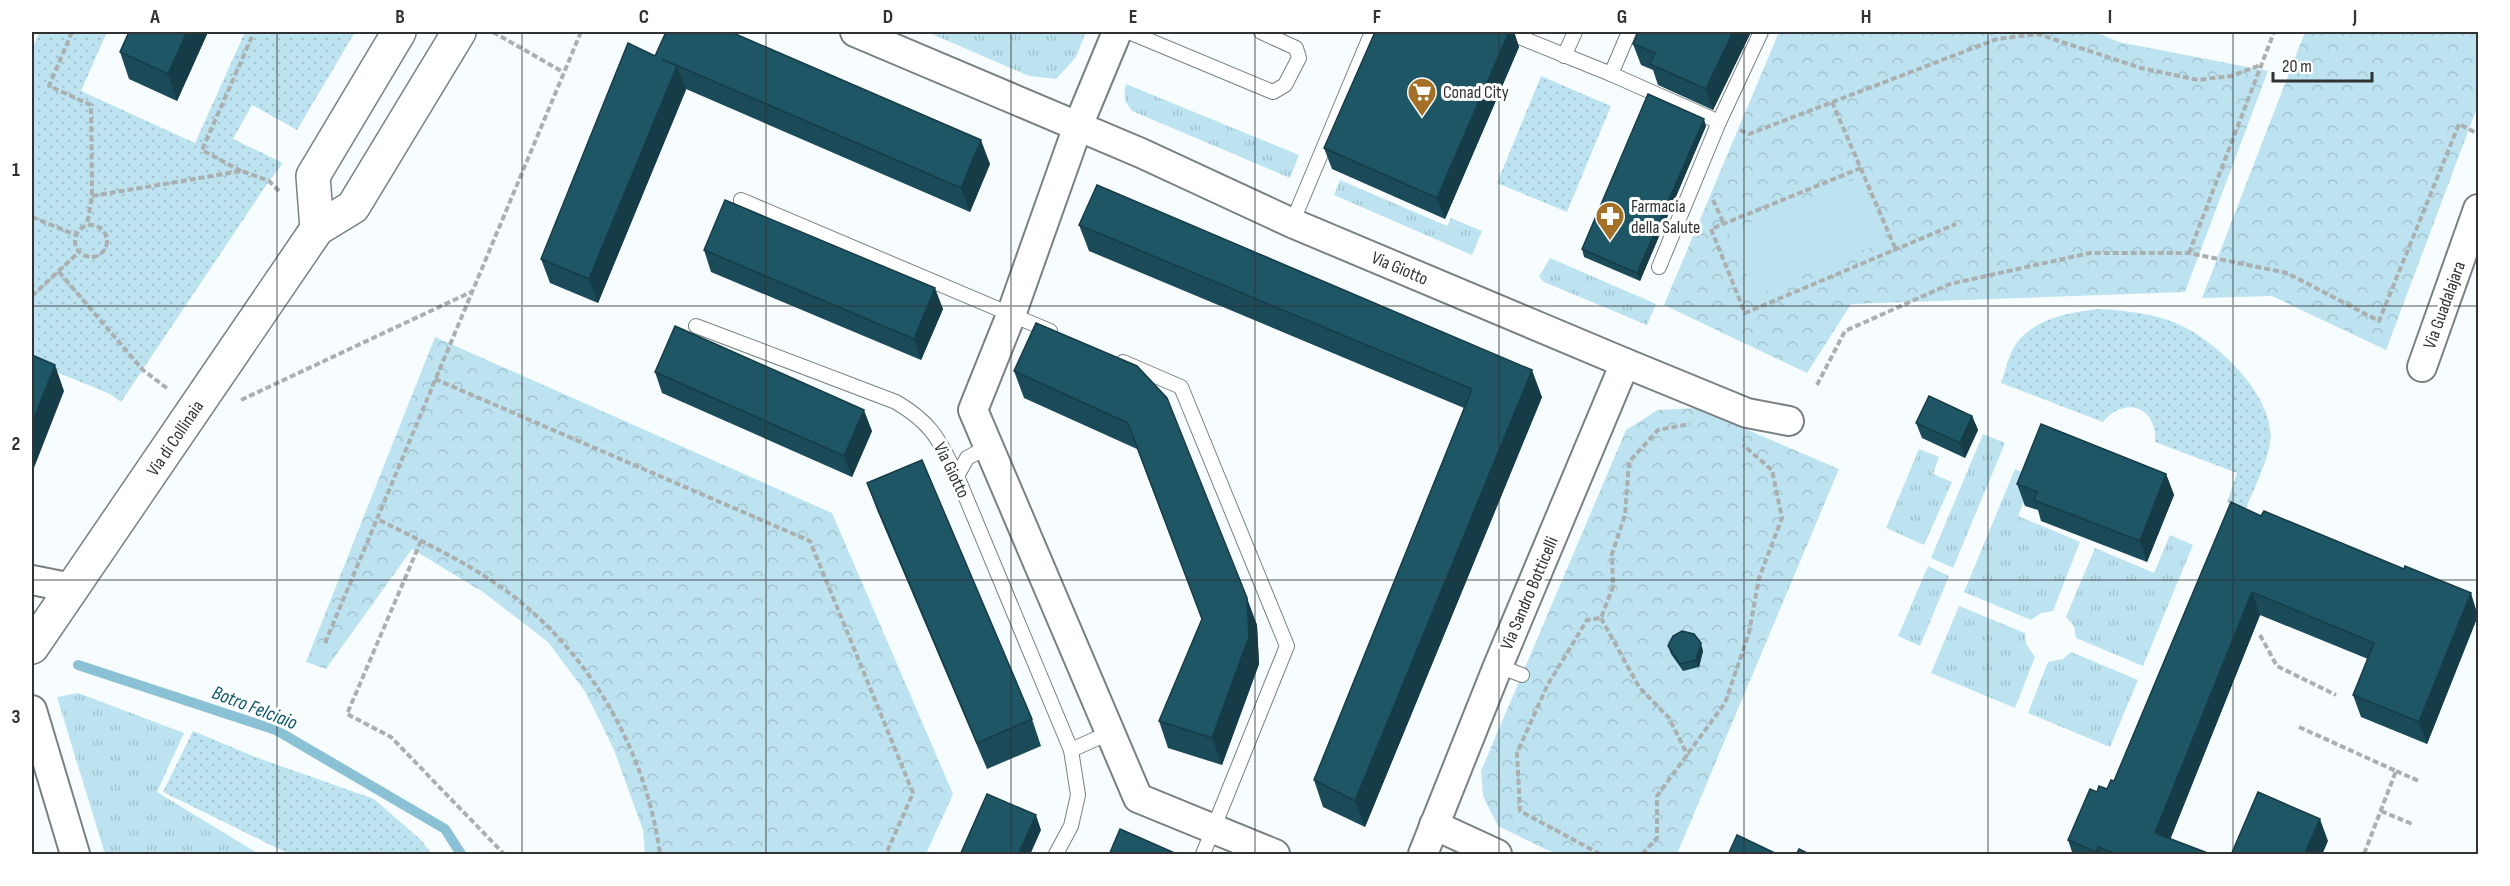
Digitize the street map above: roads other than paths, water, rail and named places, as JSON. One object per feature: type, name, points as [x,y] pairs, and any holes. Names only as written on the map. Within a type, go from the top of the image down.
[{"type":"street","points":[[317,229],[313,176],[399,32]]},
{"type":"street","name":"Via di Collinaia","points":[[32,647],[317,229],[353,207],[459,32]]},
{"type":"street","name":"Via Giotto","points":[[855,32],[1078,126],[1292,223],[1625,363],[1742,419],[1790,421]]},
{"type":"street","points":[[1117,32],[1078,126],[1011,315],[973,410],[1138,798],[1275,855]]},
{"type":"street","name":"Via Guadalajara","points":[[2422,367],[2478,209]]},
{"type":"street","name":"Via Sandro Botticelli","points":[[1423,855],[1434,825],[1510,670],[1625,363]]},
{"type":"street","points":[[32,580],[72,588]]},
{"type":"street","points":[[32,710],[75,855]]},
{"type":"street","points":[[1434,825],[1497,855]]},
{"type":"lane","points":[[1128,32],[1273,92],[1285,86],[1299,58],[1296,48],[1261,32]]},
{"type":"lane","points":[[1292,223],[1372,32]]},
{"type":"lane","points":[[1507,32],[1611,74],[1719,123]]},
{"type":"lane","points":[[1564,56],[1575,32]]},
{"type":"lane","points":[[1611,74],[1629,32]]},
{"type":"lane","points":[[1659,267],[1719,123],[1761,32]]},
{"type":"lane","points":[[741,200],[1064,337]]},
{"type":"lane","name":"Via Giotto","points":[[696,326],[896,402],[918,415],[937,437],[957,476],[1071,750],[1078,795],[1071,826],[1056,855]]},
{"type":"lane","points":[[1107,355],[1182,387],[1287,646],[1203,855]]},
{"type":"lane","points":[[957,476],[967,458],[989,446]]},
{"type":"lane","points":[[1071,750],[1109,733]]},
{"type":"waterway","name":"Botro Felciaio","points":[[78,665],[276,730],[445,829],[461,854]]},
{"type":"place","name":"Conad City","points":[[1422,118]]},
{"type":"place","name":"Farmacia della Salute","points":[[1610,242]]}]
